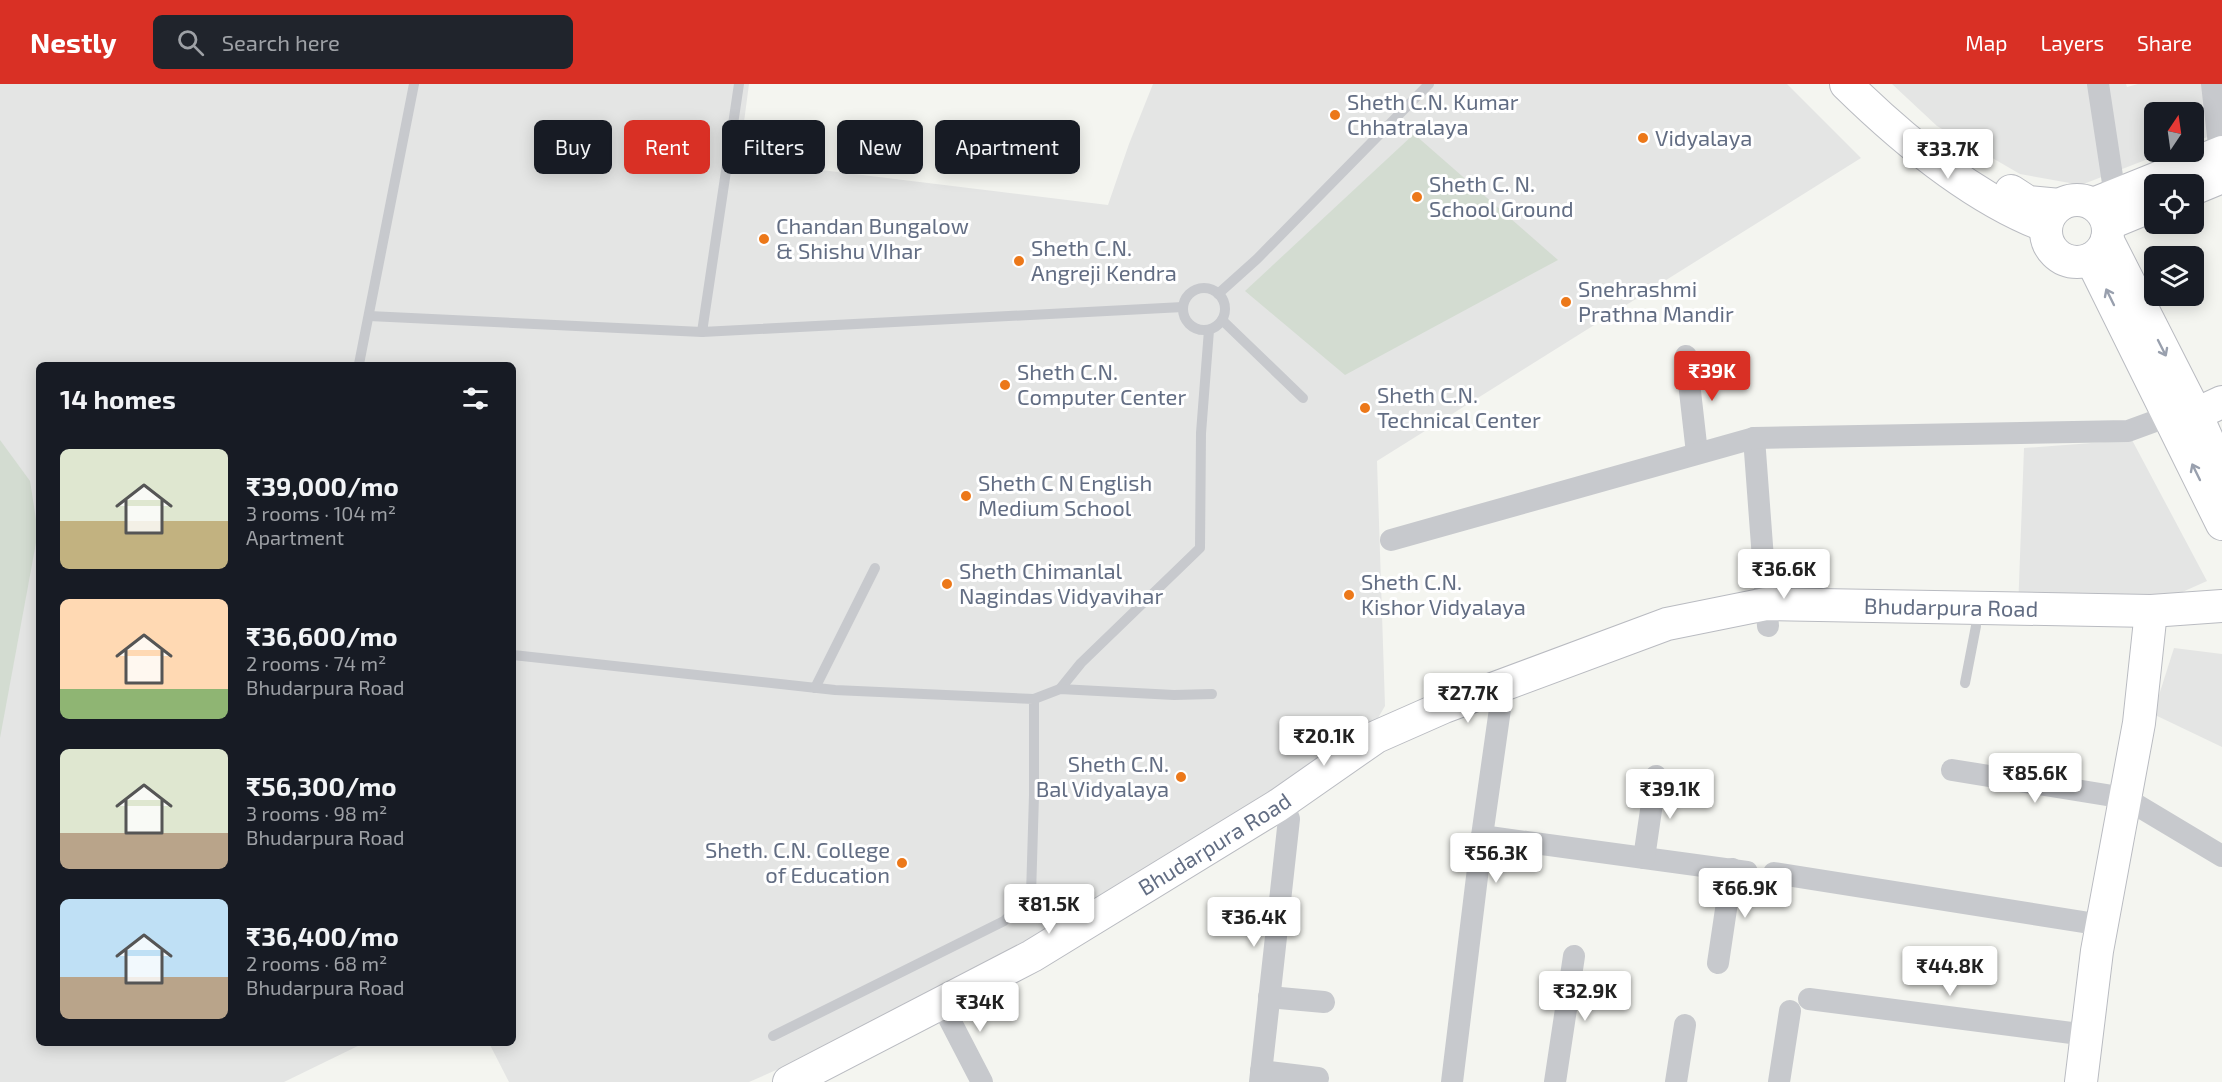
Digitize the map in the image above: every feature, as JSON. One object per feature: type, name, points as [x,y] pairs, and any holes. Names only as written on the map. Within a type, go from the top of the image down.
[{"type":"street","points":[[1846,84],[1878,115],[1960,179],[2019,216],[2053,215],[2076,200],[2103,224],[2196,411],[2222,472]]},
{"type":"street","points":[[1870,84],[1889,103],[1970,166],[2053,215]]},
{"type":"street","points":[[2053,215],[2047,237],[2051,248],[2060,257],[2082,262],[2103,224],[2098,84]]},
{"type":"street","points":[[2212,84],[2221,161]]},
{"type":"street","points":[[2103,224],[2221,161]]},
{"type":"street","points":[[2204,178],[2221,161]]},
{"type":"street","points":[[2103,224],[2144,209]]},
{"type":"street","points":[[1686,356],[1698,453]]},
{"type":"street","points":[[1391,540],[1754,438],[2128,431],[2196,411]]},
{"type":"street","points":[[2196,411],[2222,524]]},
{"type":"street","points":[[1754,438],[1767,615]]},
{"type":"street","name":"Bhudarpura Road","points":[[1767,615],[1976,626],[2150,619],[2222,606]]},
{"type":"street","name":"Bhudarpura Road","points":[[789,1082],[1065,955],[1131,905],[1286,810],[1501,694],[1531,690],[1697,635],[1767,615],[2150,619],[2222,622]]},
{"type":"street","points":[[2081,1082],[2102,925],[2139,723],[2150,619]]},
{"type":"street","points":[[1452,1082],[1501,694]]},
{"type":"street","points":[[1952,770],[2125,798],[2222,856]]},
{"type":"street","points":[[1644,858],[1656,776]]},
{"type":"street","points":[[1286,810],[1260,1077],[1318,1078]]},
{"type":"street","points":[[1482,836],[1740,870],[1718,963]]},
{"type":"street","points":[[1774,873],[2102,925]]},
{"type":"street","points":[[1555,1082],[1574,956]]},
{"type":"street","points":[[1269,997],[1324,1002]]},
{"type":"street","points":[[1809,999],[2087,1035]]},
{"type":"street","points":[[945,1011],[982,1082]]},
{"type":"street","name":"Bhudarpura Road","points":[[826,1082],[885,1054],[945,1011]]},
{"type":"street","points":[[1779,1082],[1790,1011]]},
{"type":"street","points":[[1676,1082],[1685,1024]]},
{"type":"lane","points":[[359,362],[414,84]]},
{"type":"lane","points":[[702,332],[739,84]]},
{"type":"lane","points":[[1218,294],[1257,259],[1429,84]]},
{"type":"lane","points":[[1198,289],[1206,289],[1218,294],[1224,304],[1222,320],[1209,330],[1193,327],[1187,322],[1183,315],[1183,307],[1186,299],[1198,289]]},
{"type":"lane","points":[[369,316],[702,332],[1183,307]]},
{"type":"lane","points":[[1222,320],[1303,398]]},
{"type":"lane","points":[[1060,689],[1081,663],[1200,548],[1201,433],[1209,330]]},
{"type":"lane","points":[[815,688],[875,568]]},
{"type":"lane","points":[[1965,683],[1976,626]]},
{"type":"lane","points":[[516,655],[815,688],[1034,699],[1060,689],[1212,694]]},
{"type":"lane","points":[[773,1036],[1004,921],[1031,895],[1034,699]]},
{"type":"shaded area","name":"Sheth Chimanlal Nagindas Vidyavihar","points":[[0,84],[749,84],[744,120],[722,120],[722,174],[825,174],[825,170],[837,172],[837,174],[854,174],[1108,205],[1153,84],[1787,84],[1861,158],[1377,461],[1385,706],[1367,737],[1109,901],[840,1042],[749,1082],[509,1082],[491,1046],[516,1046],[516,362],[36,362],[36,1046],[358,1046],[284,1082],[0,1082]]},
{"type":"shaded area","points":[[1892,84],[2126,84],[2127,87],[2138,84],[2222,84],[2222,132],[2204,138],[2204,102],[2144,102],[2144,161],[2081,185],[2020,174],[1937,126]]},
{"type":"shaded area","name":"Sheth C. N. School Ground","points":[[1414,134],[1558,260],[1345,375],[1245,291]]},
{"type":"shaded area","points":[[0,440],[30,481],[36,519],[36,543],[0,738]]},
{"type":"shaded area","points":[[2132,440],[2207,581],[2151,606],[2018,610],[2024,448]]},
{"type":"shaded area","points":[[2174,648],[2222,654],[2222,747],[2153,714]]},
{"type":"place","name":"Sheth C.N. Kumar Chhatralaya","points":[[1335,115]]},
{"type":"place","name":"Vidyalaya","points":[[1643,138]]},
{"type":"place","name":"Sheth C. N. School Ground","points":[[1417,197]]},
{"type":"place","name":"Chandan Bungalow & Shishu VIhar","points":[[764,239]]},
{"type":"place","name":"Sheth C.N. Angreji Kendra","points":[[1019,261]]},
{"type":"place","name":"Snehrashmi Prathna Mandir","points":[[1566,302]]},
{"type":"place","name":"Sheth C.N. Computer Center","points":[[1005,385]]},
{"type":"place","name":"Sheth C.N. Technical Center","points":[[1365,408]]},
{"type":"place","name":"Sheth C N English Medium School","points":[[966,496]]},
{"type":"place","name":"Sheth Chimanlal Nagindas Vidyavihar","points":[[947,584]]},
{"type":"place","name":"Sheth C.N. Kishor Vidyalaya","points":[[1349,595]]},
{"type":"place","name":"Sheth C.N. Bal Vidyalaya","points":[[1181,777]]},
{"type":"place","name":"Sheth. C.N. College of Education","points":[[902,863]]}]
